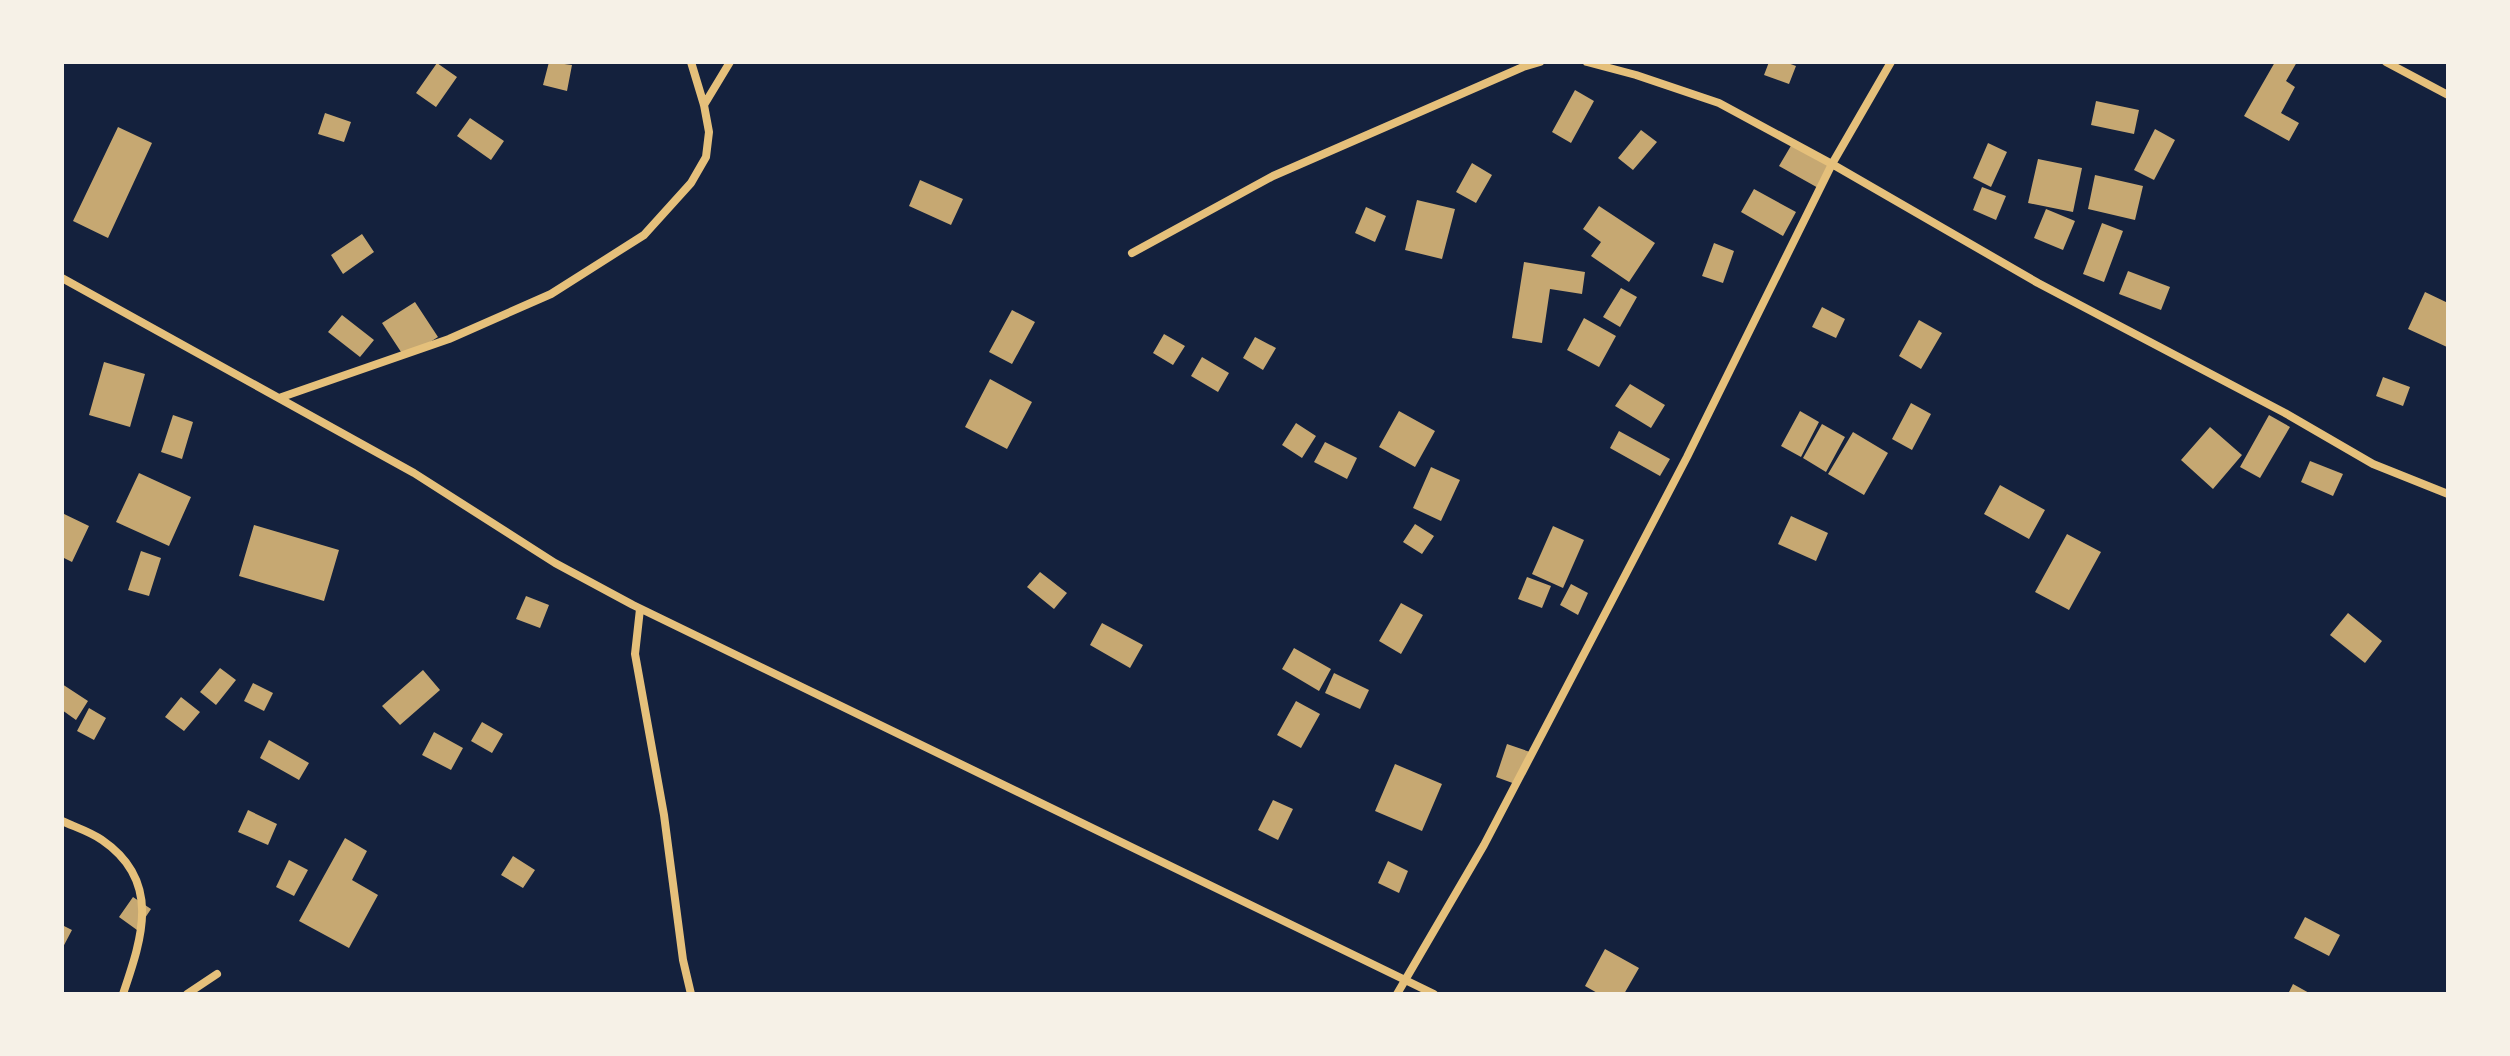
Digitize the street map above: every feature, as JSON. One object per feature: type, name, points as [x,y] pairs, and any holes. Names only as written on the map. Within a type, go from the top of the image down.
[{"type":"street","points":[[279,398],[449,339],[551,294],[644,235],[691,183],[706,157],[709,132],[691,62]]},
{"type":"street","points":[[704,105],[730,62]]},
{"type":"street","points":[[1132,253],[1273,176],[1540,62]]},
{"type":"street","points":[[1593,62],[1719,103],[1832,164],[2038,283],[2285,413],[2373,464],[2448,494]]},
{"type":"street","points":[[1397,994],[1484,845],[1528,762],[1687,457],[1832,164],[1891,62]]},
{"type":"street","points":[[2386,62],[2448,95]]},
{"type":"street","points":[[62,278],[414,473],[555,563],[637,607],[1434,994]]},
{"type":"street","points":[[637,607],[635,654],[664,815],[683,960],[691,994]]},
{"type":"street","points":[[62,821],[100,838],[122,856],[136,881],[144,915],[138,948],[123,994]]},
{"type":"street","points":[[187,994],[217,974]]},
{"type":"building","points":[[549,62],[572,65],[567,91],[543,85]]},
{"type":"building","points":[[1769,62],[1796,66],[1789,84],[1764,75]]},
{"type":"building","points":[[2275,62],[2297,62],[2286,81],[2295,87],[2281,113],[2299,123],[2289,141],[2244,116]]},
{"type":"building","points":[[437,63],[457,77],[436,107],[416,93]]},
{"type":"building","points":[[1575,90],[1594,101],[1571,143],[1552,132]]},
{"type":"building","points":[[2096,101],[2139,110],[2134,134],[2091,125]]},
{"type":"building","points":[[325,113],[351,122],[344,142],[318,134]]},
{"type":"building","points":[[470,118],[504,141],[491,160],[457,136]]},
{"type":"building","points":[[118,127],[152,143],[108,238],[73,221]]},
{"type":"building","points":[[2155,129],[2175,140],[2154,180],[2134,170]]},
{"type":"building","points":[[1641,130],[1657,142],[1633,170],[1618,158]]},
{"type":"building","points":[[1988,143],[2007,152],[1991,187],[1973,178]]},
{"type":"building","points":[[1792,144],[1832,167],[1820,189],[1779,166]]},
{"type":"building","points":[[2038,159],[2082,168],[2073,212],[2028,203]]},
{"type":"building","points":[[1472,163],[1492,175],[1476,203],[1456,192]]},
{"type":"building","points":[[2095,175],[2143,186],[2135,220],[2088,209]]},
{"type":"building","points":[[920,180],[963,199],[951,225],[909,206]]},
{"type":"building","points":[[1982,187],[2006,196],[1996,220],[1973,210]]},
{"type":"building","points":[[1754,189],[1796,212],[1783,236],[1741,212]]},
{"type":"building","points":[[1417,200],[1455,209],[1442,259],[1405,250]]},
{"type":"building","points":[[1599,206],[1655,243],[1629,282],[1591,256],[1601,242],[1583,229]]},
{"type":"building","points":[[1366,207],[1386,216],[1375,242],[1355,233]]},
{"type":"building","points":[[2046,209],[2075,221],[2063,250],[2034,238]]},
{"type":"building","points":[[2102,223],[2123,231],[2104,282],[2083,274]]},
{"type":"building","points":[[362,234],[374,252],[343,274],[331,255]]},
{"type":"building","points":[[1714,243],[1734,251],[1723,283],[1702,276]]},
{"type":"building","points":[[1524,262],[1585,272],[1582,294],[1550,289],[1542,343],[1512,338]]},
{"type":"building","points":[[2128,271],[2170,287],[2161,310],[2119,294]]},
{"type":"building","points":[[1621,288],[1637,297],[1620,327],[1603,317]]},
{"type":"building","points":[[2425,292],[2448,303],[2447,347],[2408,329]]},
{"type":"building","points":[[415,302],[438,337],[405,358],[382,323]]},
{"type":"building","points":[[1822,307],[1845,319],[1836,338],[1812,327]]},
{"type":"building","points":[[1012,310],[1035,322],[1012,364],[989,352]]},
{"type":"building","points":[[342,315],[374,340],[360,357],[328,332]]},
{"type":"building","points":[[1584,318],[1616,336],[1599,367],[1567,350]]},
{"type":"building","points":[[1919,320],[1942,333],[1921,369],[1899,356]]},
{"type":"building","points":[[1164,334],[1185,346],[1173,365],[1153,353]]},
{"type":"building","points":[[1255,337],[1276,348],[1263,370],[1243,358]]},
{"type":"building","points":[[1202,357],[1229,373],[1218,392],[1191,376]]},
{"type":"building","points":[[104,362],[145,374],[130,427],[89,415]]},
{"type":"building","points":[[2383,377],[2410,387],[2403,406],[2376,396]]},
{"type":"building","points":[[990,379],[1032,402],[1007,449],[965,427]]},
{"type":"building","points":[[1630,384],[1665,405],[1651,428],[1615,406]]},
{"type":"building","points":[[1911,403],[1931,414],[1912,450],[1892,439]]},
{"type":"building","points":[[1399,411],[1435,431],[1415,467],[1379,447]]},
{"type":"building","points":[[1800,411],[1819,422],[1801,457],[1781,446]]},
{"type":"building","points":[[173,415],[193,422],[182,459],[161,452]]},
{"type":"building","points":[[2269,415],[2290,427],[2260,478],[2240,467]]},
{"type":"building","points":[[1296,423],[1316,436],[1302,458],[1282,445]]},
{"type":"building","points":[[1822,424],[1845,437],[1826,472],[1803,458]]},
{"type":"building","points":[[2210,427],[2242,455],[2213,489],[2181,460]]},
{"type":"building","points":[[1619,431],[1670,459],[1660,476],[1610,448]]},
{"type":"building","points":[[1853,432],[1888,453],[1864,495],[1828,474]]},
{"type":"building","points":[[1325,442],[1357,458],[1347,479],[1314,462]]},
{"type":"building","points":[[2310,461],[2343,474],[2333,496],[2301,482]]},
{"type":"building","points":[[1431,467],[1460,480],[1441,521],[1413,508]]},
{"type":"building","points":[[139,473],[191,497],[169,546],[116,522]]},
{"type":"building","points":[[2000,485],[2045,510],[2029,539],[1984,514]]},
{"type":"building","points":[[62,513],[89,526],[72,562],[62,557]]},
{"type":"building","points":[[1791,516],[1828,533],[1816,561],[1778,544]]},
{"type":"building","points":[[1415,524],[1434,536],[1422,554],[1403,542]]},
{"type":"building","points":[[254,525],[339,550],[324,601],[239,576]]},
{"type":"building","points":[[1553,526],[1584,540],[1563,588],[1532,574]]},
{"type":"building","points":[[2067,534],[2101,552],[2069,610],[2035,592]]},
{"type":"building","points":[[141,551],[161,558],[149,596],[128,590]]},
{"type":"building","points":[[1040,572],[1067,593],[1054,609],[1027,587]]},
{"type":"building","points":[[1527,577],[1551,586],[1542,608],[1518,599]]},
{"type":"building","points":[[1571,584],[1588,593],[1578,615],[1560,605]]},
{"type":"building","points":[[526,596],[549,605],[540,628],[516,619]]},
{"type":"building","points":[[1401,603],[1423,615],[1401,654],[1379,641]]},
{"type":"building","points":[[2348,613],[2382,641],[2365,663],[2330,635]]},
{"type":"building","points":[[1102,623],[1143,645],[1130,668],[1090,645]]},
{"type":"building","points":[[1294,648],[1331,669],[1319,691],[1282,669]]},
{"type":"building","points":[[220,668],[236,680],[216,705],[200,692]]},
{"type":"building","points":[[423,670],[440,690],[400,725],[382,706]]},
{"type":"building","points":[[1334,673],[1369,690],[1360,709],[1325,693]]},
{"type":"building","points":[[253,683],[273,693],[264,711],[244,701]]},
{"type":"building","points":[[62,684],[88,701],[76,720],[62,710]]},
{"type":"building","points":[[181,697],[200,712],[184,731],[165,717]]},
{"type":"building","points":[[1296,701],[1320,714],[1301,748],[1277,735]]},
{"type":"building","points":[[89,708],[106,718],[94,740],[77,731]]},
{"type":"building","points":[[482,722],[503,734],[492,753],[471,741]]},
{"type":"building","points":[[434,732],[463,748],[451,770],[422,755]]},
{"type":"building","points":[[269,740],[309,763],[299,780],[260,758]]},
{"type":"building","points":[[1507,744],[1530,752],[1518,785],[1496,777]]},
{"type":"building","points":[[1395,764],[1442,784],[1422,831],[1375,811]]},
{"type":"building","points":[[1273,800],[1293,809],[1278,840],[1258,830]]},
{"type":"building","points":[[248,810],[277,824],[268,845],[238,832]]},
{"type":"building","points":[[345,838],[367,851],[352,880],[378,895],[349,948],[299,921]]},
{"type":"building","points":[[513,856],[535,870],[523,888],[501,875]]},
{"type":"building","points":[[289,860],[308,870],[294,896],[276,887]]},
{"type":"building","points":[[1388,861],[1408,871],[1399,893],[1378,883]]},
{"type":"building","points":[[133,897],[151,909],[137,930],[119,917]]},
{"type":"building","points":[[2305,917],[2340,935],[2329,956],[2294,938]]},
{"type":"building","points":[[62,925],[72,930],[62,949]]},
{"type":"building","points":[[1605,949],[1639,968],[1624,994],[1599,994],[1585,986]]},
{"type":"building","points":[[2293,984],[2311,994],[2288,994]]}]
